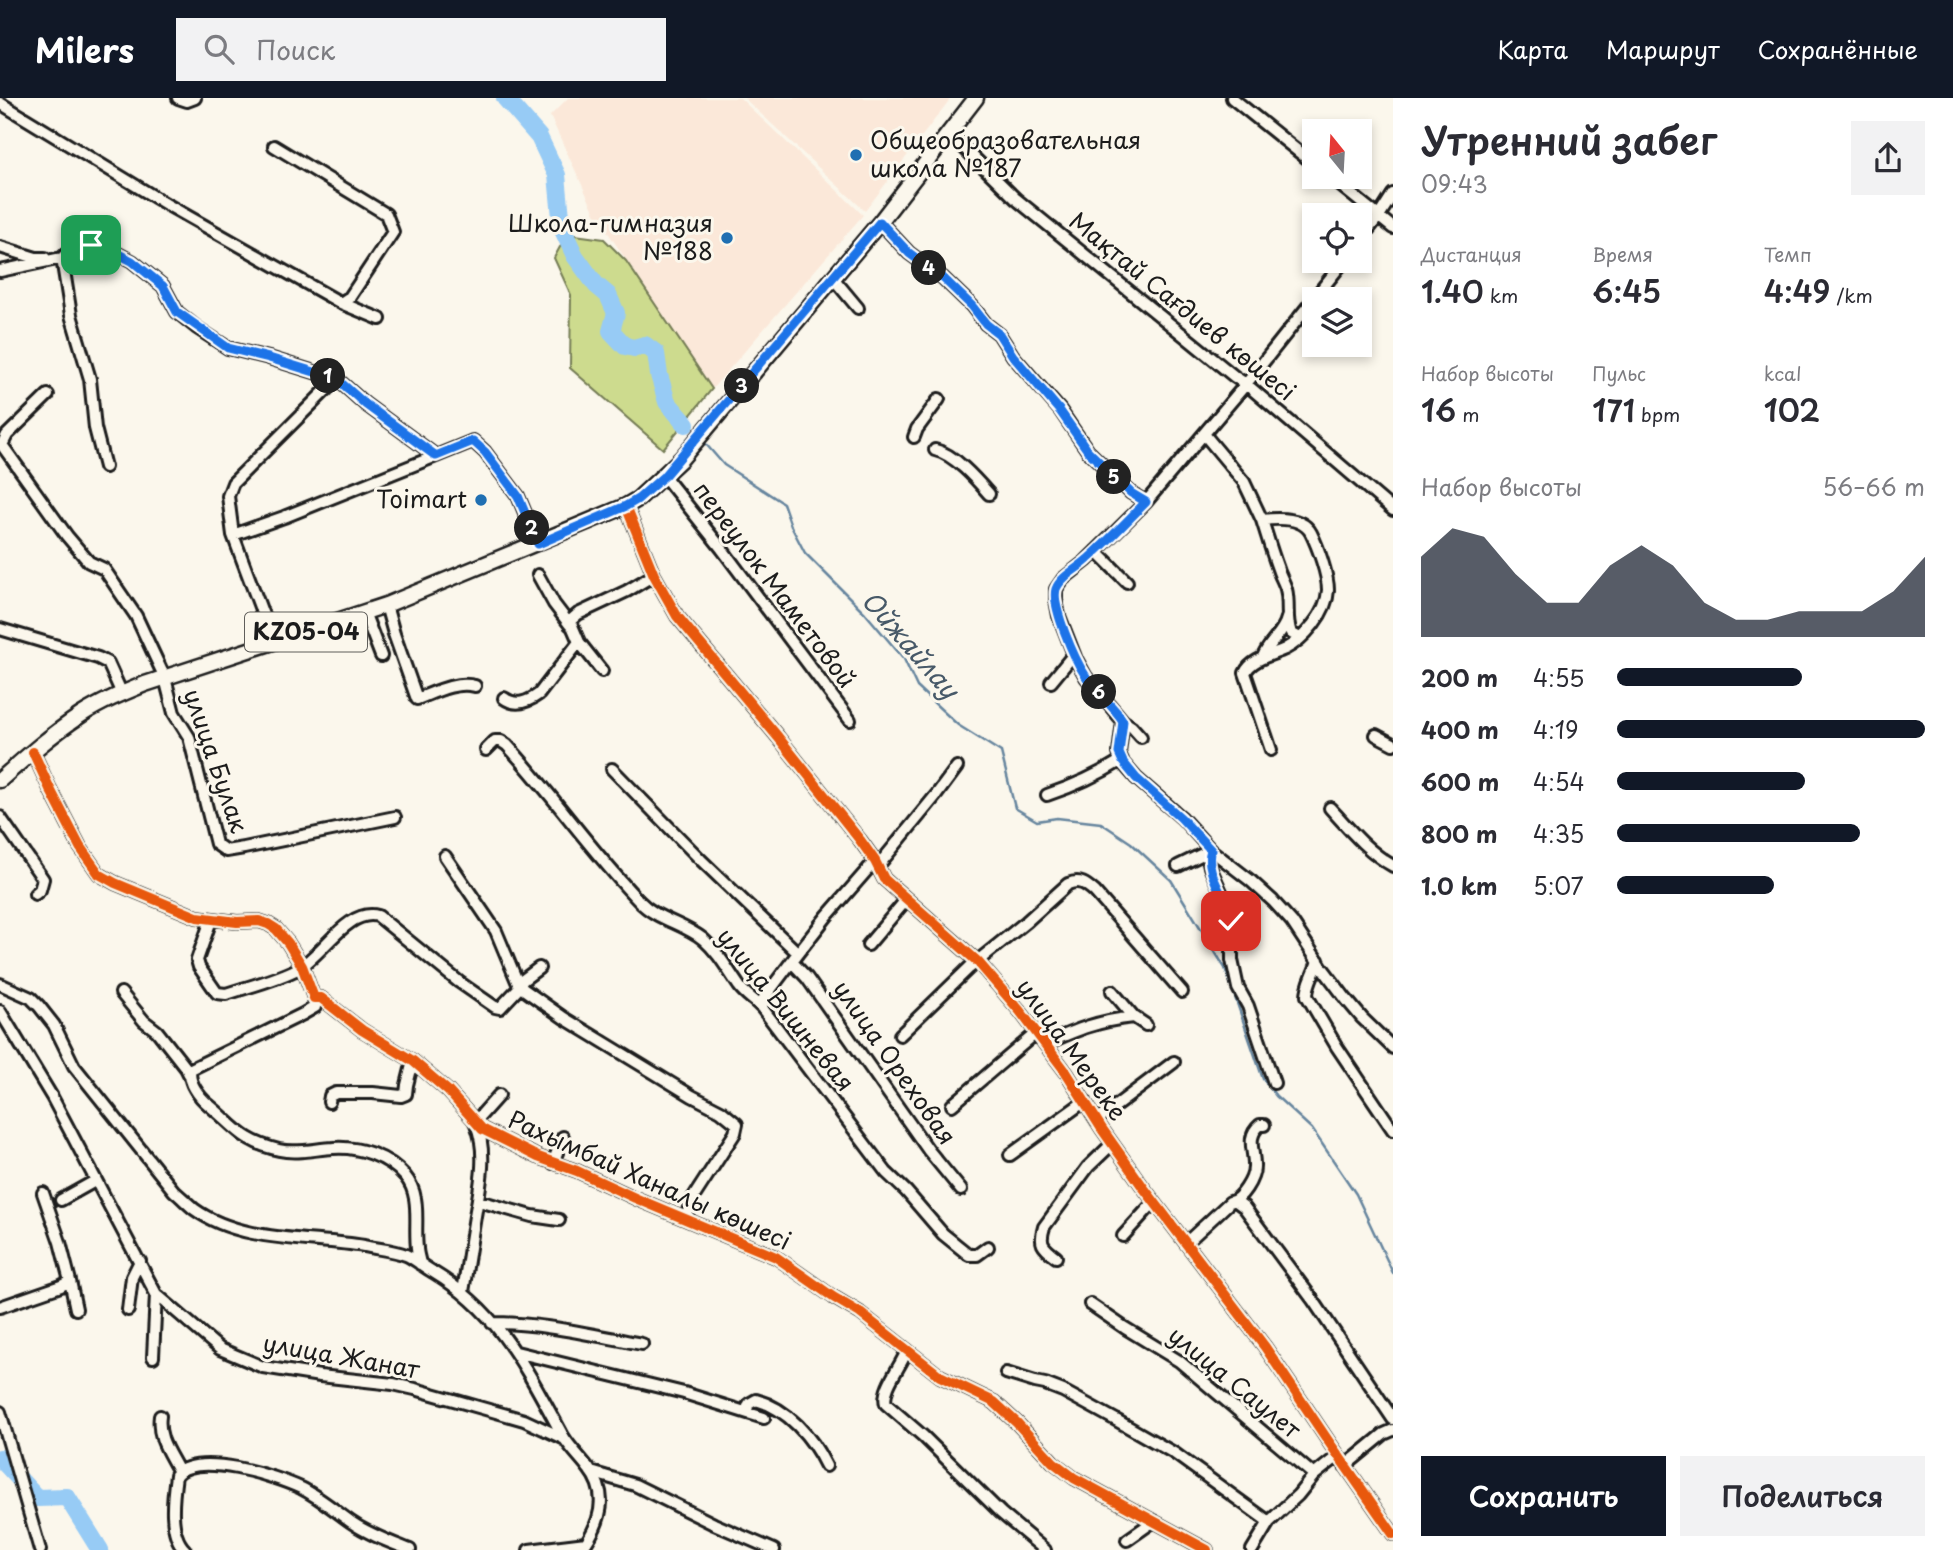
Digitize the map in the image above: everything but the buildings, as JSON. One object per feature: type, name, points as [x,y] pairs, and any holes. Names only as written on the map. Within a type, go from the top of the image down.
[{"type":"main road","name":"KZ05-04","points":[[0,780],[82,715],[122,694],[386,605],[538,544],[638,499],[664,476],[833,278],[976,98]]},
{"type":"street","points":[[178,98],[187,102],[195,98]]},
{"type":"street","points":[[1232,98],[1302,154]]},
{"type":"street","points":[[0,103],[166,204],[341,303],[380,319]]},
{"type":"street","name":"Мақтай Сағдиев көшесі","points":[[948,132],[1024,206],[1246,384],[1391,505]]},
{"type":"street","points":[[274,146],[386,214],[393,232],[350,297],[341,303]]},
{"type":"street","points":[[1345,189],[1393,228]]},
{"type":"street","points":[[1372,225],[1393,194]]},
{"type":"street","points":[[880,222],[909,253],[943,278],[986,324],[999,334],[1013,356],[1060,411],[1088,451],[1131,493],[1146,502]]},
{"type":"street","points":[[0,247],[36,258],[62,258]]},
{"type":"street","points":[[0,271],[62,258],[81,247],[105,247],[132,261],[163,286],[177,312],[228,348],[337,379],[365,404],[436,456]]},
{"type":"street","points":[[62,258],[71,315],[90,379],[95,428],[105,467]]},
{"type":"street","points":[[1141,737],[1123,721],[1086,677],[1059,616],[1056,589],[1063,579],[1097,551],[1146,502],[1246,384],[1334,273]]},
{"type":"street","points":[[833,278],[858,308]]},
{"type":"street","points":[[272,643],[270,631],[233,535],[228,496],[233,482],[337,379]]},
{"type":"street","points":[[48,395],[7,435],[1,446],[67,536],[89,562],[104,569],[136,616],[165,678]]},
{"type":"street","points":[[914,437],[939,399]]},
{"type":"street","points":[[1204,434],[1244,482],[1262,520],[1286,586],[1289,605],[1287,618],[1263,657]]},
{"type":"street","points":[[233,535],[473,441],[485,452],[518,496],[538,544]]},
{"type":"street","points":[[935,450],[942,451],[976,478],[989,494]]},
{"type":"street","name":"переулок Маметовой","points":[[664,476],[850,720]]},
{"type":"street","name":"улица Мереке","points":[[626,506],[654,575],[677,616],[778,737],[876,864],[884,879],[978,962],[1020,1011],[1154,1202],[1265,1347],[1393,1534]]},
{"type":"street","points":[[1262,520],[1296,521],[1311,532],[1321,558],[1328,592],[1318,618],[1300,638],[1287,648],[1263,657],[1246,669],[1245,673],[1271,750]]},
{"type":"street","points":[[1097,551],[1127,582]]},
{"type":"street","points":[[538,575],[554,604],[569,620],[579,642],[602,671]]},
{"type":"street","points":[[569,620],[654,575]]},
{"type":"street","points":[[386,605],[417,699]]},
{"type":"street","points":[[364,612],[382,656]]},
{"type":"street","points":[[1287,618],[1291,633],[1300,638]]},
{"type":"street","points":[[0,629],[108,663],[122,694]]},
{"type":"street","points":[[504,698],[509,702],[520,703],[539,694],[579,642]]},
{"type":"street","points":[[1051,682],[1074,654]]},
{"type":"street","name":"улица Булак","points":[[165,678],[174,713],[189,737],[213,837],[216,844],[226,851],[395,817]]},
{"type":"street","points":[[405,705],[458,685],[475,686]]},
{"type":"street","points":[[1123,721],[1119,753],[1136,778],[1181,818],[1211,850],[1273,901],[1292,922],[1362,1018],[1393,1048]]},
{"type":"street","points":[[1376,735],[1393,744]]},
{"type":"street","name":"улица Вишневая","points":[[486,750],[495,741],[507,745],[641,904],[668,921],[685,927],[723,960],[739,987],[762,1008],[886,1172],[943,1234],[969,1255],[977,1255],[988,1247]]},
{"type":"street","points":[[33,752],[80,847],[99,874],[197,917],[237,922],[259,921],[268,924],[288,943],[302,966],[314,998],[314,1007],[188,1069]]},
{"type":"street","points":[[1048,795],[1104,772],[1122,760]]},
{"type":"street","points":[[762,1008],[764,998],[827,915],[913,825],[957,767]]},
{"type":"street","name":"улица Ореховая","points":[[612,769],[795,958],[929,1151],[961,1190]]},
{"type":"street","points":[[1330,808],[1352,834],[1393,866]]},
{"type":"street","points":[[0,817],[43,879],[40,890],[35,894]]},
{"type":"street","points":[[1178,866],[1211,850]]},
{"type":"street","points":[[1211,850],[1208,857],[1210,867],[1229,910],[1232,960],[1238,988],[1248,1006],[1274,1083]]},
{"type":"street","points":[[445,856],[496,931],[519,986],[564,1018],[721,1111],[737,1124],[735,1133],[691,1201],[687,1220]]},
{"type":"street","points":[[900,1035],[969,968],[1068,884],[1080,881],[1095,892],[1182,992]]},
{"type":"street","points":[[868,946],[906,900]]},
{"type":"street","points":[[204,937],[197,960],[199,967],[217,993],[226,994],[302,966],[357,917],[370,914],[378,916],[459,982],[495,1007],[503,1006],[523,980],[539,968]]},
{"type":"street","points":[[194,946],[208,931],[211,920]]},
{"type":"street","points":[[1318,960],[1307,987],[1307,996],[1393,1130]]},
{"type":"street","points":[[0,984],[31,998],[39,1006],[54,1025],[74,1066],[174,1191],[194,1208],[219,1222],[247,1231],[304,1241],[351,1244],[406,1255],[463,1292],[485,1313],[516,1352],[565,1439],[591,1472],[603,1502],[588,1546],[529,1550]]},
{"type":"street","points":[[121,993],[188,1069],[203,1100],[251,1141],[289,1152],[335,1147],[352,1149],[368,1152],[394,1166],[412,1186],[417,1212],[420,1264]]},
{"type":"street","points":[[1107,1021],[1120,1014],[1123,1008],[1116,996],[1146,1025]]},
{"type":"street","name":"Рахымбай Ханалы көшесі","points":[[314,998],[321,998],[349,1021],[413,1061],[448,1091],[482,1129],[519,1149],[577,1171],[776,1257],[860,1313],[940,1376],[994,1402],[1053,1462],[1074,1478],[1208,1550]]},
{"type":"street","name":"улица Жанат","points":[[0,1011],[52,1097],[156,1294],[220,1349],[263,1367],[404,1387],[524,1420],[565,1439]]},
{"type":"street","points":[[1045,1044],[1082,1027],[1135,1017]]},
{"type":"street","points":[[952,1105],[1036,1033]]},
{"type":"street","points":[[329,1102],[330,1096],[335,1093],[406,1094],[413,1061]]},
{"type":"street","points":[[1097,1121],[1174,1062]]},
{"type":"street","points":[[463,1292],[479,1201],[482,1141],[476,1123],[499,1095]]},
{"type":"street","points":[[1010,1155],[1084,1101]]},
{"type":"street","points":[[1240,1204],[1254,1169],[1252,1135],[1260,1125],[1264,1125]]},
{"type":"street","points":[[553,1163],[563,1137]]},
{"type":"street","points":[[1056,1257],[1043,1246],[1040,1239],[1044,1227],[1088,1167],[1112,1144]]},
{"type":"street","points":[[61,1200],[95,1181]]},
{"type":"street","points":[[43,1193],[60,1242],[76,1309]]},
{"type":"street","points":[[479,1201],[532,1216],[559,1220]]},
{"type":"street","points":[[1123,1236],[1154,1202]]},
{"type":"street","points":[[1187,1242],[1230,1202],[1240,1204],[1313,1300],[1393,1419]]},
{"type":"street","points":[[128,1310],[132,1277],[140,1261]]},
{"type":"street","points":[[0,1307],[61,1286],[69,1280]]},
{"type":"street","points":[[153,1357],[156,1294]]},
{"type":"street","name":"улица Саулет","points":[[1090,1304],[1178,1361],[1314,1475]]},
{"type":"street","points":[[492,1323],[550,1327],[642,1344]]},
{"type":"street","points":[[907,1350],[884,1396],[886,1404],[955,1466],[1001,1513],[1045,1550]]},
{"type":"street","points":[[516,1352],[632,1380],[764,1419]]},
{"type":"street","points":[[1006,1373],[1063,1391],[1116,1420],[1174,1453],[1269,1521]]},
{"type":"street","points":[[746,1412],[749,1404],[756,1400],[769,1403],[807,1434],[826,1466]]},
{"type":"street","points":[[0,1412],[40,1550]]},
{"type":"street","points":[[160,1416],[161,1437],[179,1472]]},
{"type":"street","points":[[1345,1466],[1384,1434],[1393,1430]]},
{"type":"street","points":[[1252,1550],[1269,1521],[1298,1495],[1314,1475],[1338,1456]]},
{"type":"street","points":[[185,1550],[176,1540],[174,1531],[173,1494],[176,1475],[193,1466],[215,1465],[285,1482],[318,1497],[363,1529],[410,1550]]},
{"type":"street","points":[[591,1472],[635,1485],[774,1550]]},
{"type":"street","points":[[1127,1541],[1154,1521]]},
{"type":"shaded area","name":"Школа-гимназия №188","points":[[568,98],[740,98],[863,215],[712,389],[595,213],[550,116]]},
{"type":"shaded area","name":"Общеобразовательная школа №187","points":[[744,98],[951,98],[865,211]]},
{"type":"green space","points":[[575,235],[604,239],[626,261],[712,389],[663,449],[570,368],[571,295],[554,258],[560,247]]},
{"type":"waterway","points":[[505,98],[539,137],[557,175],[562,228],[575,256],[596,285],[608,295],[616,313],[611,331],[625,346],[634,348],[645,345],[656,353],[667,402],[686,424]]},
{"type":"waterway","name":"Ойжайлау","points":[[705,443],[724,465],[783,503],[805,553],[865,613],[904,659],[917,687],[958,725],[1001,752],[1015,808],[1037,821],[1057,818],[1101,823],[1131,843],[1171,880],[1225,968],[1263,1079],[1276,1096],[1312,1129],[1356,1194],[1393,1273]]},
{"type":"waterway","points":[[0,1458],[37,1498],[67,1497],[100,1550]]},
{"type":"cycle path","points":[[626,506],[654,575],[677,616],[860,840],[884,879],[978,962],[1020,1011],[1066,1072],[1143,1187],[1265,1347],[1393,1534]]},
{"type":"cycle path","points":[[33,752],[80,847],[99,874],[197,917],[237,922],[259,921],[268,924],[288,943],[302,966],[314,998],[321,998],[362,1030],[413,1061],[448,1091],[482,1129],[538,1157],[577,1171],[776,1257],[860,1313],[940,1376],[994,1402],[1053,1462],[1074,1478],[1207,1550]]},
{"type":"place","name":"Общеобразовательная школа №187","points":[[856,155]]},
{"type":"place","name":"Школа-гимназия №188","points":[[727,238]]},
{"type":"place","name":"Toimart","points":[[481,500]]},
{"type":"route","points":[[91,245],[105,247],[132,261],[163,286],[177,312],[228,348],[337,379],[365,404],[436,456],[473,441],[485,452],[518,496],[538,544],[626,506],[664,476],[880,222],[909,253],[943,278],[972,306],[979,317],[999,334],[1013,356],[1060,411],[1088,451],[1131,493],[1146,502],[1086,561],[1063,579],[1056,589],[1059,616],[1074,657],[1086,677],[1123,721],[1119,753],[1123,762],[1136,778],[1181,818],[1211,850],[1208,857],[1210,867],[1229,910],[1231,921]]}]
